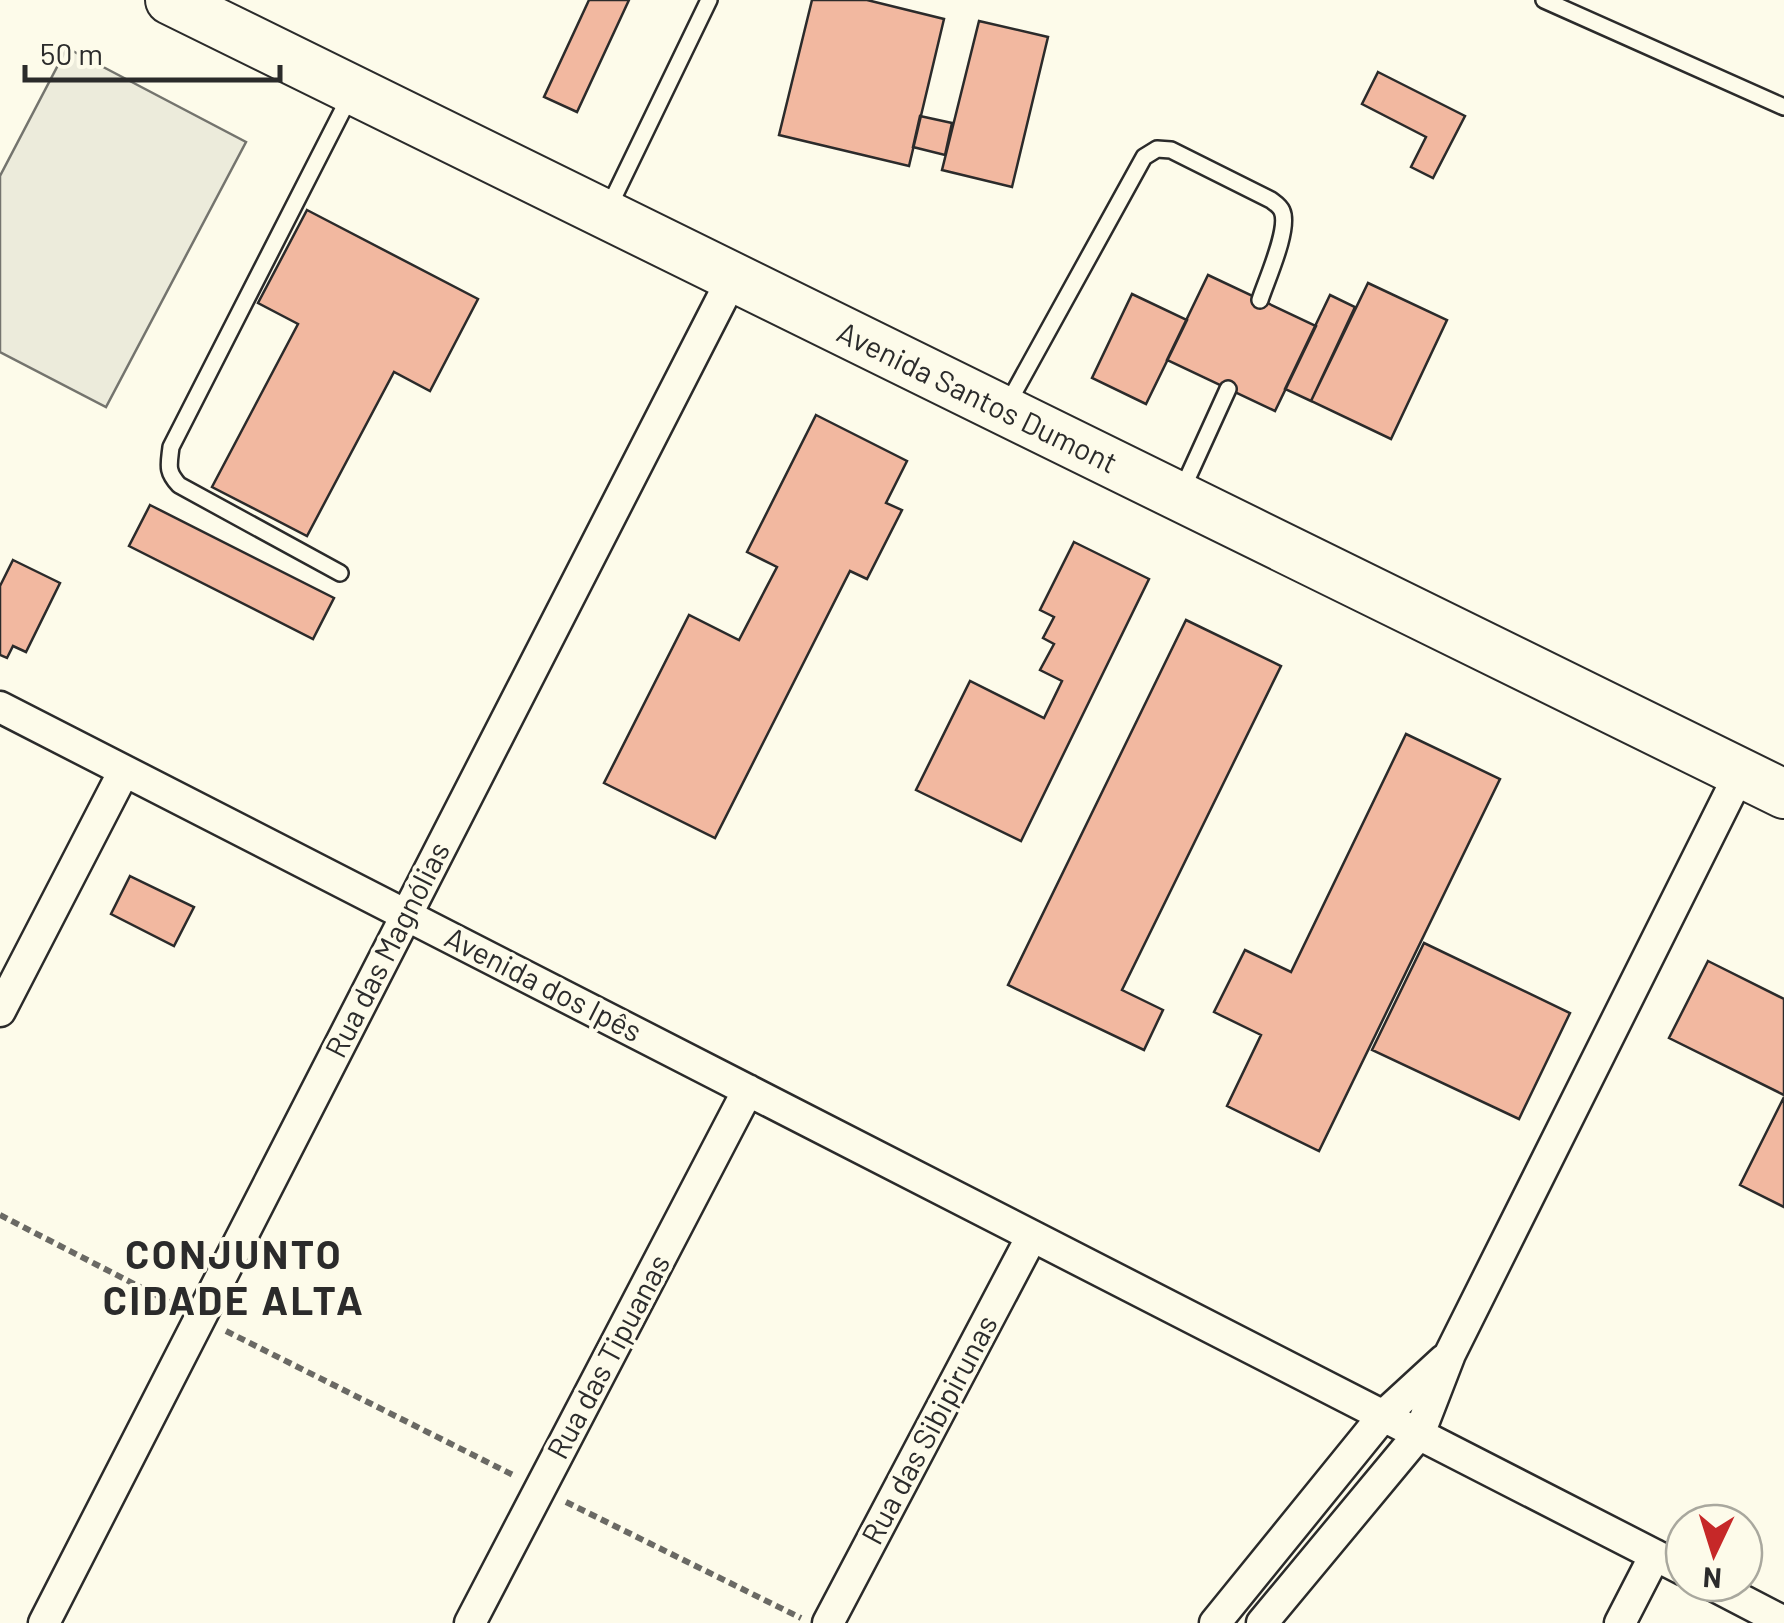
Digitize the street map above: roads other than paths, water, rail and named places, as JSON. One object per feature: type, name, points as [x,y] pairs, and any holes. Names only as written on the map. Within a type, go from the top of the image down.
[{"type":"main road","name":"Avenida Santos Dumont","points":[[170,0],[1784,794]]},
{"type":"street","name":"Rua das Magnólias","points":[[44,1623],[732,277]]},
{"type":"street","name":"Avenida dos Ipês","points":[[0,707],[1664,1560]]},
{"type":"street","points":[[0,1011],[124,770]]},
{"type":"street","points":[[1262,1623],[1420,1434],[1450,1354],[1740,774]]},
{"type":"street","name":"Rua das Tipuanas","points":[[470,1623],[748,1090]]},
{"type":"street","name":"Rua das Sibipirunas","points":[[828,1623],[1032,1236]]},
{"type":"street","points":[[1215,1623],[1384,1416],[1450,1354]]},
{"type":"street","points":[[1620,1623],[1655,1556]]},
{"type":"street","points":[[1747,1603],[1784,1622]]},
{"type":"lane","points":[[606,214],[709,0]]},
{"type":"lane","points":[[1544,0],[1784,107]]},
{"type":"lane","points":[[340,573],[179,485],[170,476],[169,466],[171,448],[353,90]]},
{"type":"lane","points":[[1004,411],[1144,157],[1157,149],[1171,150],[1280,207],[1284,229],[1260,300]]},
{"type":"lane","points":[[1179,497],[1228,389]]},
{"type":"district","name":"CONJUNTO CIDADE ALTA","points":[[234,1278]]}]
